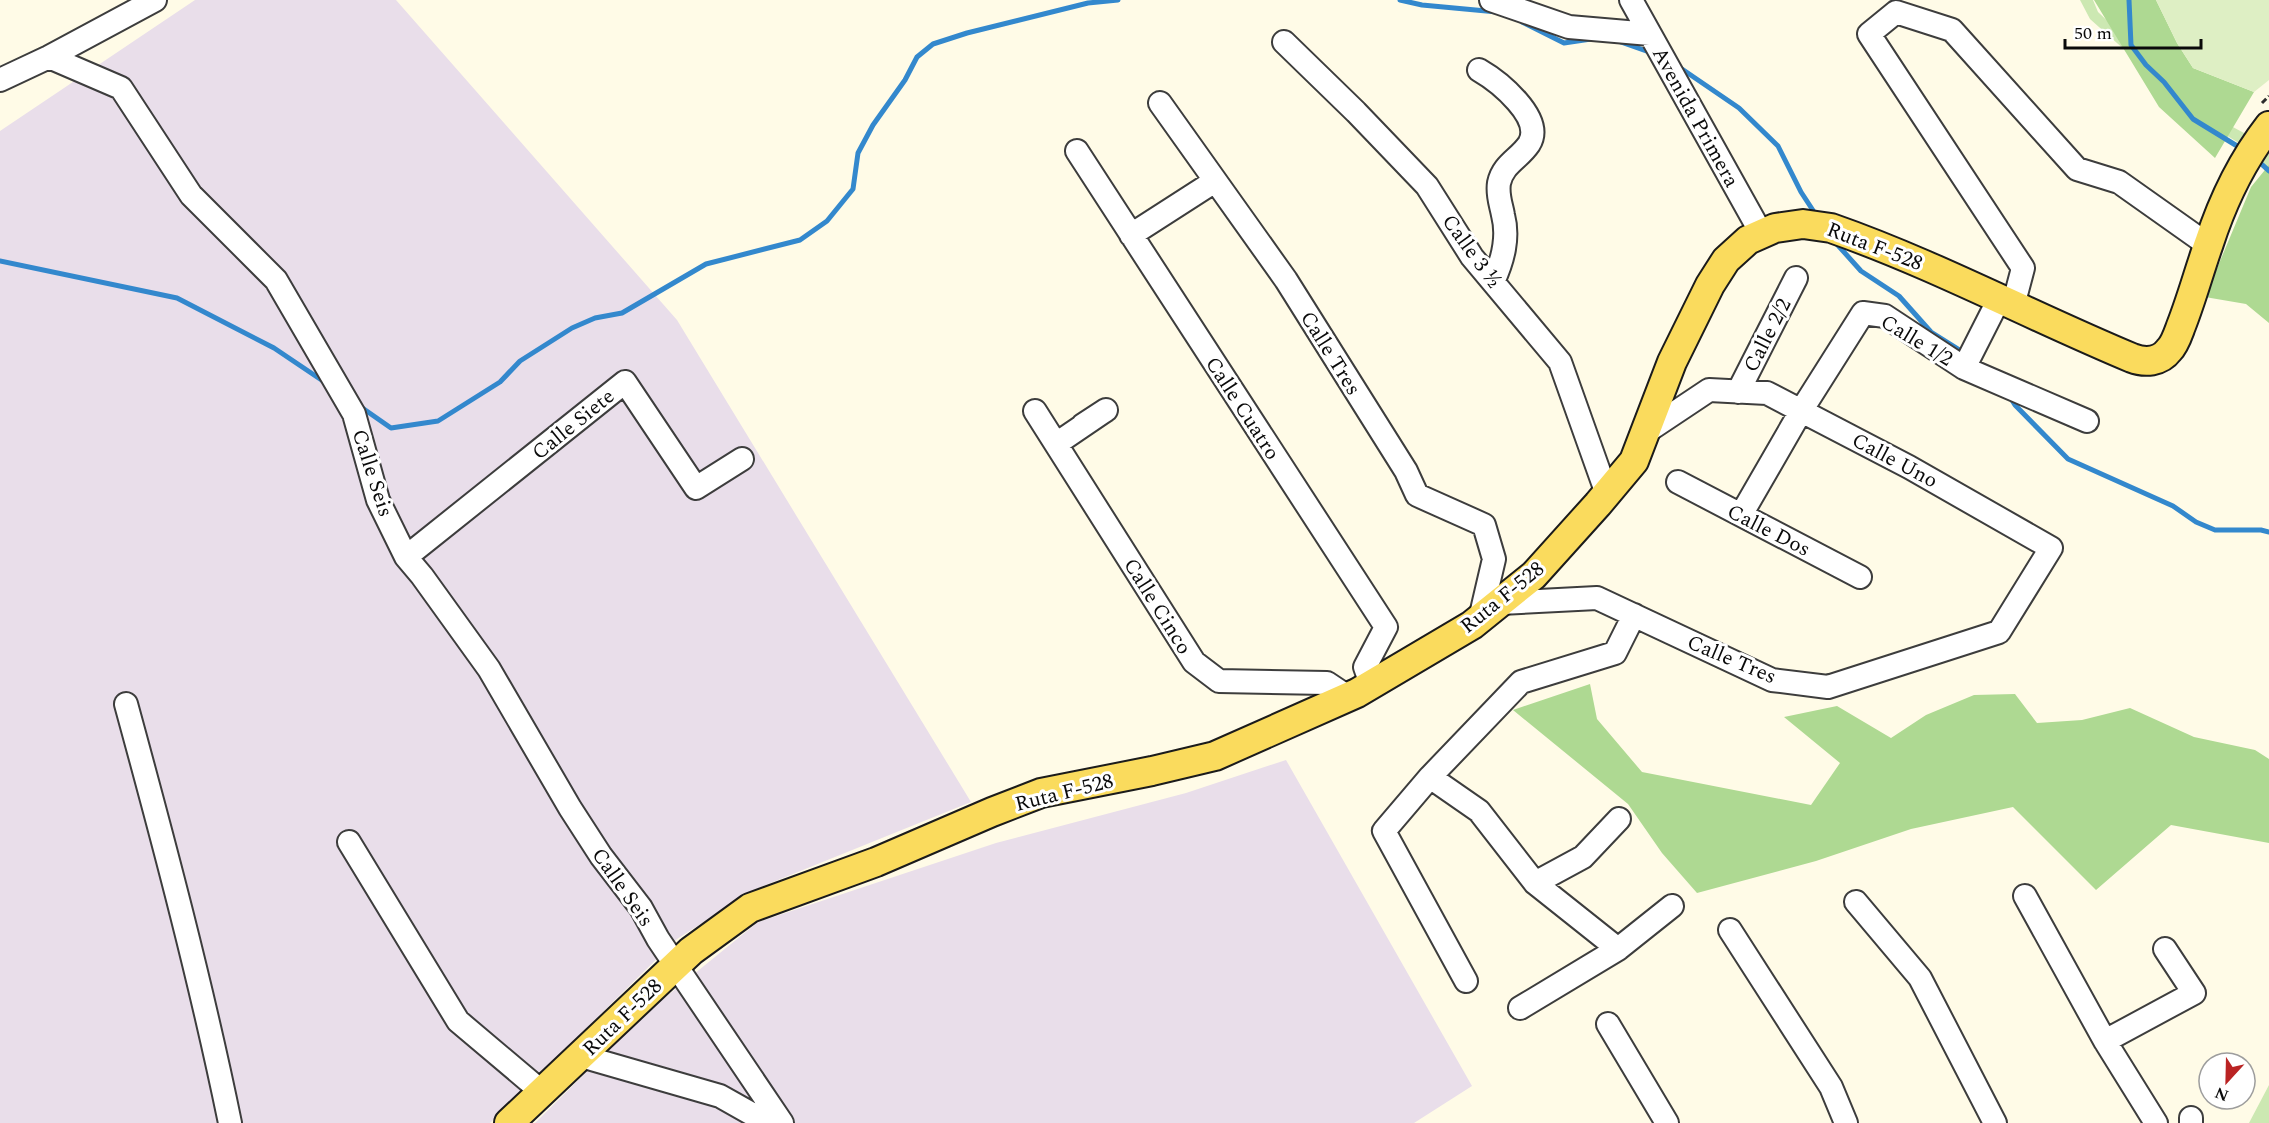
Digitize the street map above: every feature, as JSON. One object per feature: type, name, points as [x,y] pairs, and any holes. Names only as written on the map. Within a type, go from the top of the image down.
[{"type":"main road","name":"Ruta F-528","points":[[509,1123],[691,951],[750,908],[876,862],[1041,793],[1215,756],[1362,683],[1534,575],[1634,461],[1672,362],[1717,272],[1736,249],[1761,233],[1796,224],[1831,228],[1938,270],[2006,303],[2132,358],[2145,362],[2152,361],[2164,355],[2173,344],[2193,295],[2221,206],[2236,174],[2269,126]]},
{"type":"street","points":[[0,80],[49,57],[155,0]]},
{"type":"street","points":[[1491,0],[1569,27],[1650,34]]},
{"type":"street","name":"Avenida Primera","points":[[1631,0],[1761,233]]},
{"type":"street","points":[[1964,368],[2006,303],[2023,268],[1869,34],[1896,12],[1952,30],[2077,169],[2119,182],[2208,245]]},
{"type":"street","name":"Calle 3 ½","points":[[1284,42],[1427,186],[1472,257],[1560,362],[1607,494]]},
{"type":"street","name":"Calle Seis","points":[[49,57],[121,88],[190,195],[276,280],[354,414],[378,500],[406,557],[489,669],[570,808],[601,856],[642,908],[658,939],[783,1123]]},
{"type":"street","points":[[1479,70],[1491,77],[1513,97],[1529,121],[1532,131],[1530,142],[1506,167],[1502,175],[1499,192],[1505,241],[1503,255],[1493,282]]},
{"type":"street","name":"Calle Tres","points":[[1160,103],[1286,279],[1406,471],[1417,495],[1484,525],[1494,559],[1490,603],[1597,598],[1772,680],[1828,687],[1999,632]]},
{"type":"street","name":"Calle Cuatro","points":[[1077,151],[1386,627],[1362,683]]},
{"type":"street","points":[[1131,235],[1215,181]]},
{"type":"street","name":"Calle 2/2","points":[[1737,392],[1796,278]]},
{"type":"street","name":"Calle 1/2","points":[[1741,515],[1801,411],[1863,313],[1885,316],[1964,368],[2087,421]]},
{"type":"street","name":"Calle Siete","points":[[406,557],[625,382],[696,488],[742,459]]},
{"type":"street","name":"Calle Uno","points":[[1646,432],[1709,390],[1767,393],[1910,467],[2051,548],[1999,632]]},
{"type":"street","points":[[1056,444],[1106,410],[1083,426]]},
{"type":"street","name":"Calle Cinco","points":[[1035,411],[1194,662],[1219,681],[1362,683]]},
{"type":"street","name":"Calle Dos","points":[[1678,482],[1860,577]]},
{"type":"street","points":[[1466,981],[1384,831],[1430,777],[1521,682],[1615,653],[1634,615]]},
{"type":"street","points":[[126,704],[166,851],[216,1054],[230,1123]]},
{"type":"street","points":[[1430,777],[1479,811],[1535,883],[1618,949]]},
{"type":"street","points":[[1535,883],[1583,857],[1619,819]]},
{"type":"street","points":[[349,842],[458,1021],[542,1092]]},
{"type":"street","points":[[2025,896],[2105,1041],[2156,1123]]},
{"type":"street","points":[[1856,902],[1920,978],[1995,1123]]},
{"type":"street","points":[[1520,1008],[1618,949],[1672,906]]},
{"type":"street","points":[[1730,930],[1830,1087],[1846,1123]]},
{"type":"street","points":[[2105,1041],[2194,993],[2165,949]]},
{"type":"street","points":[[1608,1024],[1666,1123]]},
{"type":"street","points":[[581,1056],[720,1096],[768,1123]]},
{"type":"shaded area","points":[[195,0],[396,0],[677,320],[971,802],[756,889],[677,939],[490,1123],[0,1123],[0,131]]},
{"type":"shaded area","points":[[1286,760],[1472,1086],[1414,1123],[535,1123],[646,1013],[758,922],[996,843],[1186,793]]},
{"type":"green space","points":[[2080,0],[2093,0],[2098,12],[2216,118],[2259,141],[2269,154],[2269,178],[2254,152],[2209,125],[2090,19]]},
{"type":"green space","points":[[2094,0],[2156,0],[2177,43],[2193,68],[2254,92],[2215,158],[2159,107]]},
{"type":"green space","points":[[2156,0],[2269,0],[2269,80],[2254,92],[2193,68],[2177,43]]},
{"type":"green space","points":[[2269,165],[2269,323],[2246,304],[2205,297],[2251,187]]},
{"type":"green space","points":[[1590,684],[1597,719],[1642,772],[1811,805],[1840,763],[1784,717],[1837,706],[1891,738],[1926,715],[1974,695],[2015,694],[2037,723],[2082,720],[2130,708],[2194,737],[2255,750],[2269,759],[2269,843],[2171,825],[2096,890],[2013,807],[1911,829],[1816,861],[1697,893],[1662,853],[1628,804],[1513,710]]},
{"type":"green space","points":[[2269,1085],[2269,1123],[2249,1123]]},
{"type":"waterway","points":[[358,405],[391,428],[438,421],[500,382],[520,361],[572,328],[595,318],[622,313],[706,264],[800,240],[827,221],[853,189],[858,153],[873,125],[905,80],[917,57],[933,44],[967,33],[1088,3],[1118,0]]},
{"type":"waterway","points":[[1400,0],[1422,5],[1497,12]]},
{"type":"waterway","points":[[2129,0],[2131,45],[2146,65],[2164,82],[2193,119],[2242,149]]},
{"type":"waterway","points":[[1522,22],[1564,43],[1591,39]]},
{"type":"waterway","points":[[1618,41],[1652,53]]},
{"type":"waterway","points":[[1676,65],[1739,108],[1778,146],[1801,192],[1816,215]]},
{"type":"waterway","points":[[2257,160],[2269,171]]},
{"type":"waterway","points":[[1835,242],[1861,271],[1899,296],[1931,332],[1966,354]]},
{"type":"waterway","points":[[0,261],[177,298],[274,348],[326,383]]},
{"type":"waterway","points":[[2010,397],[2015,405],[2068,459],[2173,506],[2196,522],[2215,530],[2269,532]]}]
